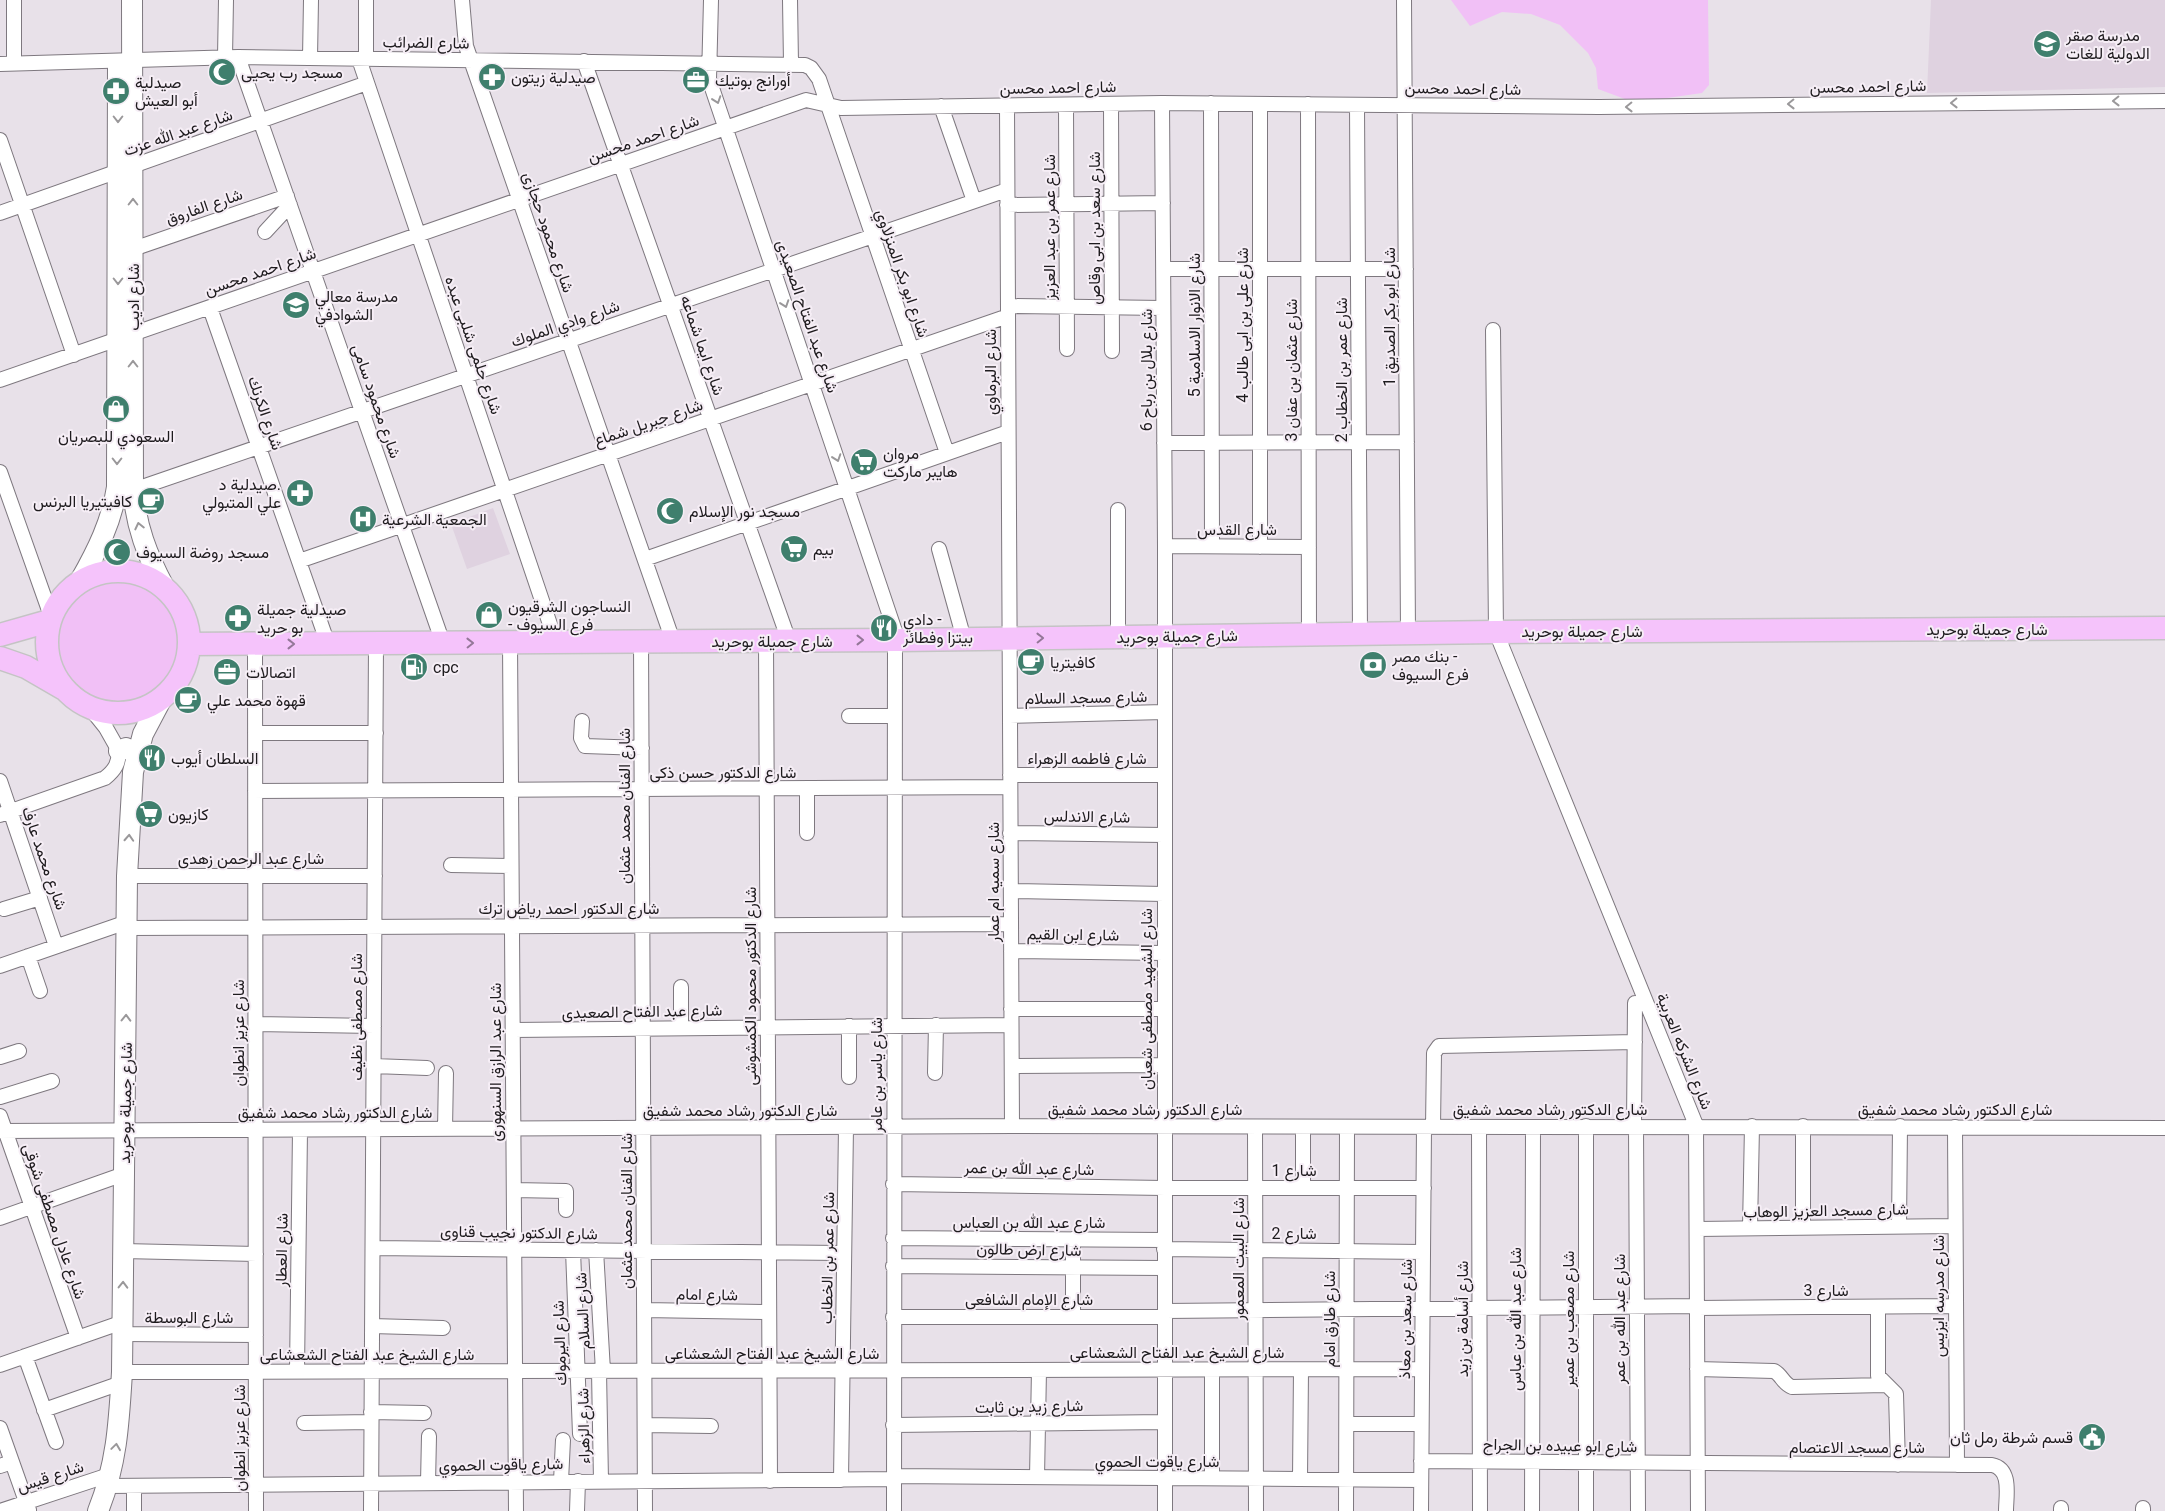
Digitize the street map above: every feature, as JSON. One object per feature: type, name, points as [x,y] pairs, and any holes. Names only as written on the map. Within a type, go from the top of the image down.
[{"type":"main road","name":"شارع اديب","points":[[118,0],[125,61]]},
{"type":"main road","name":"شارع اديب","points":[[132,0],[125,61],[125,337],[136,513],[142,542],[164,587]]},
{"type":"main road","name":"شارع اديب","points":[[80,581],[102,541],[115,503],[117,487],[125,337],[133,249],[125,169]]},
{"type":"main road","points":[[0,658],[26,667],[64,689],[90,708],[108,713],[127,713],[146,708],[162,698],[176,683],[182,671],[189,644],[188,628],[183,613],[175,599],[164,587],[145,575],[123,570],[101,572],[80,581],[68,590],[50,619],[47,650],[50,664],[64,689]]},
{"type":"main road","points":[[0,635],[50,619]]},
{"type":"main road","name":"شارع جميلة بوحريد","points":[[189,644],[789,641],[1496,632],[2165,628]]},
{"type":"main road","name":"شارع جميلة بوحريد","points":[[98,1511],[110,1480],[119,1428],[122,1377],[127,876],[133,772],[128,752],[143,734],[162,698]]},
{"type":"street","points":[[7,64],[14,0]]},
{"type":"street","points":[[226,0],[231,57]]},
{"type":"street","points":[[310,58],[311,0]]},
{"type":"street","name":"شارع حلمى شلبى عبده","points":[[366,0],[362,59],[367,84],[556,642]]},
{"type":"street","points":[[462,0],[463,32],[471,60]]},
{"type":"street","name":"شارع عبد الفتاح الصعيدى","points":[[711,0],[708,63],[710,78],[897,640]]},
{"type":"street","points":[[790,0],[791,64]]},
{"type":"street","name":"شارع ابو بكر الصديق 1","points":[[1404,0],[1408,634]]},
{"type":"street","name":"شارع الضرائب","points":[[7,64],[231,57],[791,64],[805,65],[816,73],[826,104]]},
{"type":"street","name":"شارع محمود سامى","points":[[231,57],[261,121],[443,643]]},
{"type":"street","name":"شارع محمود حجازى","points":[[471,60],[673,641]]},
{"type":"street","name":"شارع ايما شماعه","points":[[584,61],[789,641]]},
{"type":"street","name":"شارع عبد الله عزت","points":[[0,213],[367,84]]},
{"type":"street","name":"شارع احمد محسن","points":[[0,380],[726,127],[800,102],[813,100],[841,108],[1162,103],[1599,107],[2165,100]]},
{"type":"street","name":"شارع بلال بن رباح 6","points":[[1162,103],[1164,637]]},
{"type":"street","name":"شارع الانوار الاسلامية 5","points":[[1211,103],[1212,546]]},
{"type":"street","name":"شارع ابو بكر المنزلاوي","points":[[826,104],[947,453]]},
{"type":"street","name":"شارع سعد بن ابى وقاص","points":[[1110,104],[1112,351]]},
{"type":"street","name":"شارع على بن ابى طالب 4","points":[[1260,104],[1260,547]]},
{"type":"street","name":"شارع عثمان بن عفان 3","points":[[1308,104],[1309,635]]},
{"type":"street","name":"شارع عمر بن عبد العزيز","points":[[1066,105],[1067,349]]},
{"type":"street","name":"شارع عمر بن الخطاب 2","points":[[1357,105],[1360,634]]},
{"type":"street","points":[[942,106],[974,201]]},
{"type":"street","name":"شارع البرماوي","points":[[1007,106],[1009,639]]},
{"type":"street","points":[[0,140],[74,355]]},
{"type":"street","name":"شارع وادي الملوك","points":[[134,490],[1007,190]]},
{"type":"street","points":[[265,232],[289,200]]},
{"type":"street","name":"شارع الفاروق","points":[[133,249],[289,200]]},
{"type":"street","points":[[1007,206],[1163,203]]},
{"type":"street","points":[[1163,269],[1406,269]]},
{"type":"street","name":"شارع جبريل شماع","points":[[299,561],[812,384],[911,349],[1008,311],[1067,307],[1163,308]]},
{"type":"street","name":"شارع الكرنك","points":[[210,308],[328,644]]},
{"type":"street","points":[[1493,330],[1496,632]]},
{"type":"street","points":[[644,558],[1008,432]]},
{"type":"street","points":[[1164,443],[1407,442]]},
{"type":"street","points":[[0,472],[50,619]]},
{"type":"street","points":[[1118,510],[1118,637]]},
{"type":"street","name":"شارع القدس","points":[[1165,546],[1309,547]]},
{"type":"street","points":[[939,549],[964,639]]},
{"type":"street","name":"شارع الشركه العربية","points":[[1496,632],[1696,1126],[1698,1511]]},
{"type":"street","name":"شارع الشهيد مصطفى شعبان","points":[[1164,637],[1166,1511]]},
{"type":"street","name":"شارع سميه ام عمار","points":[[1009,639],[1012,1126]]},
{"type":"street","name":"شارع ياسر بن عامر","points":[[894,1511],[894,716],[897,640]]},
{"type":"street","name":"شارع الدكتور محمود الكمشوشى","points":[[766,641],[770,1480]]},
{"type":"street","name":"شارع عبد الرازق السنهورى","points":[[510,642],[516,1511]]},
{"type":"street","name":"شارع الفنان محمد عثمان","points":[[641,642],[645,1511]]},
{"type":"street","name":"شارع مصطفى نظيف","points":[[371,1511],[376,643]]},
{"type":"street","name":"شارع عزيز انطوان","points":[[255,644],[256,1511]]},
{"type":"street","points":[[5,813],[105,778],[116,767],[128,752],[90,708]]},
{"type":"street","name":"شارع مسجد السلام","points":[[1010,716],[1164,712]]},
{"type":"street","points":[[849,716],[894,716]]},
{"type":"street","points":[[582,721],[581,738],[585,746],[642,748]]},
{"type":"street","points":[[255,734],[376,733]]},
{"type":"street","name":"شارع فاطمه الزهراء","points":[[1010,781],[1164,775]]},
{"type":"street","name":"شارع محمد عارف","points":[[0,781],[5,813],[40,898],[56,946]]},
{"type":"street","name":"شارع الدكتور حسن ذكى","points":[[255,792],[894,788],[1010,781]]},
{"type":"street","points":[[807,789],[807,833]]},
{"type":"street","name":"شارع الاندلس","points":[[1010,833],[1164,835]]},
{"type":"street","points":[[451,865],[511,866]]},
{"type":"street","name":"شارع عبد الرحمن زهدى","points":[[127,876],[375,876]]},
{"type":"street","points":[[1011,891],[1164,894]]},
{"type":"street","points":[[4,909],[40,898]]},
{"type":"street","name":"شارع الدكتور احمد رياض ترك","points":[[0,966],[56,946],[127,925],[375,927],[1011,924]]},
{"type":"street","name":"شارع ابن القيم","points":[[1011,951],[1164,953]]},
{"type":"street","points":[[28,956],[40,991]]},
{"type":"street","points":[[681,987],[681,1028]]},
{"type":"street","name":"شارع عبد الله بن عمر","points":[[1635,1003],[1638,1511]]},
{"type":"street","points":[[1011,1009],[1164,1009]]},
{"type":"street","points":[[256,1024],[374,1026]]},
{"type":"street","points":[[935,1073],[936,1025]]},
{"type":"street","name":"شارع عبد الفتاح الصعيدى","points":[[513,1030],[1011,1025]]},
{"type":"street","points":[[849,1026],[849,1077]]},
{"type":"street","name":"شارع سعد بن معاذ","points":[[1421,1511],[1424,1188],[1434,1053],[1438,1046],[1635,1042]]},
{"type":"street","points":[[0,1057],[19,1051]]},
{"type":"street","points":[[1012,1066],[1164,1065]]},
{"type":"street","points":[[374,1066],[427,1068]]},
{"type":"street","points":[[445,1129],[446,1073]]},
{"type":"street","points":[[0,1097],[52,1081]]},
{"type":"street","name":"شارع عادل مصطفى شوقى","points":[[0,1116],[3,1131],[78,1338]]},
{"type":"street","name":"شارع الدكتور رشاد محمد شفيق","points":[[3,1131],[1012,1126],[1900,1126],[2165,1128]]},
{"type":"street","name":"شارع مصعب بن عمير","points":[[1586,1126],[1586,1511]]},
{"type":"street","points":[[1750,1228],[1752,1126]]},
{"type":"street","points":[[1803,1126],[1803,1228]]},
{"type":"street","points":[[1899,1227],[1900,1126]]},
{"type":"street","name":"شارع عمر بن الخطاب","points":[[841,1480],[846,1127]]},
{"type":"street","name":"شارع البيت المعمور","points":[[1255,1127],[1256,1511]]},
{"type":"street","points":[[1303,1127],[1303,1188]]},
{"type":"street","name":"شارع طارق امام","points":[[1346,1511],[1347,1127]]},
{"type":"street","name":"شارع أسامة بن زيد","points":[[1479,1127],[1480,1511]]},
{"type":"street","name":"شارع عبد الله بن عباس","points":[[1532,1511],[1533,1127]]},
{"type":"street","name":"شارع مدرسه ايزيس","points":[[1955,1127],[1957,1465]]},
{"type":"street","name":"شارع العطار","points":[[297,1371],[300,1130]]},
{"type":"street","points":[[0,1218],[124,1174]]},
{"type":"street","name":"شارع عبد الله بن عمر","points":[[893,1184],[1164,1188]]},
{"type":"street","name":"شارع 1","points":[[1164,1188],[1424,1188]]},
{"type":"street","points":[[514,1190],[567,1192],[566,1210]]},
{"type":"street","name":"شارع مسجد العزيز الوهاب","points":[[1697,1229],[1956,1226]]},
{"type":"street","name":"شارع عبد الله بن العباس","points":[[893,1238],[1073,1240],[1164,1245]]},
{"type":"street","points":[[1073,1240],[1073,1317]]},
{"type":"street","name":"شارع 2","points":[[1164,1245],[1256,1250],[1423,1252]]},
{"type":"street","name":"شارع الدكتور نجيب قناوى","points":[[372,1248],[844,1253]]},
{"type":"street","points":[[123,1250],[256,1254]]},
{"type":"street","name":"شارع اليرموك","points":[[573,1250],[580,1434]]},
{"type":"street","name":"شارع السلام","points":[[596,1250],[601,1371]]},
{"type":"street","name":"شارع ارض طالون","points":[[893,1266],[1164,1268]]},
{"type":"street","name":"شارع 3","points":[[1423,1308],[1956,1306]]},
{"type":"street","points":[[1878,1307],[1878,1376],[1885,1385],[1894,1390],[1897,1399],[1898,1465]]},
{"type":"street","points":[[1165,1314],[1256,1310],[1423,1308]]},
{"type":"street","name":"شارع امام","points":[[644,1310],[769,1312]]},
{"type":"street","name":"شارع الإمام الشافعى","points":[[893,1317],[1073,1317],[1165,1314]]},
{"type":"street","points":[[372,1326],[442,1328]]},
{"type":"street","points":[[0,1365],[78,1338],[122,1328]]},
{"type":"street","name":"شارع البوسطة","points":[[122,1328],[256,1335]]},
{"type":"street","points":[[26,1356],[56,1442]]},
{"type":"street","points":[[1697,1368],[1774,1371],[1782,1377],[1785,1384],[1792,1388],[1885,1385]]},
{"type":"street","name":"شارع الشيخ عبد الفتاح الشعشاعى","points":[[44,1410],[122,1377],[256,1371],[1422,1369]]},
{"type":"street","points":[[1037,1477],[1039,1370]]},
{"type":"street","points":[[1212,1370],[1212,1478]]},
{"type":"street","points":[[1300,1479],[1301,1370]]},
{"type":"street","name":"شارع الزهراء","points":[[601,1371],[601,1481]]},
{"type":"street","points":[[304,1423],[424,1413]]},
{"type":"street","name":"شارع زيد بن ثابت","points":[[893,1425],[1165,1422]]},
{"type":"street","points":[[1347,1424],[1421,1424]]},
{"type":"street","points":[[645,1425],[711,1426]]},
{"type":"street","points":[[0,1428],[6,1464],[27,1506]]},
{"type":"street","points":[[428,1483],[429,1436]]},
{"type":"street","points":[[561,1481],[563,1440]]},
{"type":"street","name":"شارع ابو عبيده بن الجراح","points":[[1421,1461],[1698,1464]]},
{"type":"street","name":"شارع مسجد الاعتصام","points":[[1698,1464],[1992,1466],[2000,1468],[2006,1480],[2006,1511]]},
{"type":"street","name":"شارع ياقوت الحموي","points":[[110,1480],[134,1487],[1037,1477],[1421,1480]]},
{"type":"street","name":"شارع قيس","points":[[0,1511],[27,1506],[110,1480]]},
{"type":"street","points":[[577,1511],[578,1481]]},
{"type":"street","points":[[134,1487],[134,1511]]},
{"type":"shaded area","points":[[1451,0],[1708,0],[1709,85],[1702,93],[1660,99],[1625,99],[1598,89],[1596,68],[1588,53],[1560,25],[1531,14],[1502,12],[1470,26]]},
{"type":"shaded area","name":"مدرسة صقر الدولية للغات","points":[[1931,0],[2165,0],[2165,87],[1927,93]]},
{"type":"shaded area","points":[[493,508],[510,554],[467,569],[451,524]]},
{"type":"shaded area","points":[[118,579],[142,584],[163,598],[177,619],[182,643],[177,667],[163,688],[142,702],[118,707],[94,702],[73,688],[59,667],[54,643],[59,619],[73,598],[94,584]]},
{"type":"place","name":"مدرسة صقر الدولية للغات","points":[[2047,44]]},
{"type":"place","name":"مسجد رب يحيى","points":[[222,72]]},
{"type":"place","name":"صيدلية زيتون","points":[[492,77]]},
{"type":"place","name":"أورانج بوتيك","points":[[696,80]]},
{"type":"place","name":"صيدلية أبو العيش","points":[[116,91]]},
{"type":"place","name":"مدرسة معالي الشوادفي","points":[[296,305]]},
{"type":"place","name":"السعودي للبصريان","points":[[116,409]]},
{"type":"place","name":"مروان هايبر ماركت","points":[[864,462]]},
{"type":"place","name":"صيدلية د. علي المتبولي","points":[[300,493]]},
{"type":"place","name":"كافيتيريا البرنس","points":[[151,501]]},
{"type":"place","name":"مسجد نور الإسلام","points":[[670,511]]},
{"type":"place","name":"الجمعية الشرعية","points":[[363,519]]},
{"type":"place","name":"بيم","points":[[794,549]]},
{"type":"place","name":"مسجد روضة السيوف","points":[[117,552]]},
{"type":"place","name":"النساجون الشرقيون - فرع السيوف","points":[[489,615]]},
{"type":"place","name":"صيدلية جميلة بو حريد","points":[[238,618]]},
{"type":"place","name":"دادي - بيتزا وفطائر","points":[[884,628]]},
{"type":"place","name":"كافيتريا","points":[[1031,662]]},
{"type":"place","name":"بنك مصر - فرع السيوف","points":[[1373,665]]},
{"type":"place","name":"cpc","points":[[414,667]]},
{"type":"place","name":"اتصالات","points":[[227,672]]},
{"type":"place","name":"قهوة محمد علي","points":[[188,700]]},
{"type":"place","name":"السلطان أيوب","points":[[152,758]]},
{"type":"place","name":"كازيون","points":[[149,814]]},
{"type":"place","name":"قسم شرطة رمل ثان","points":[[2092,1437]]}]
